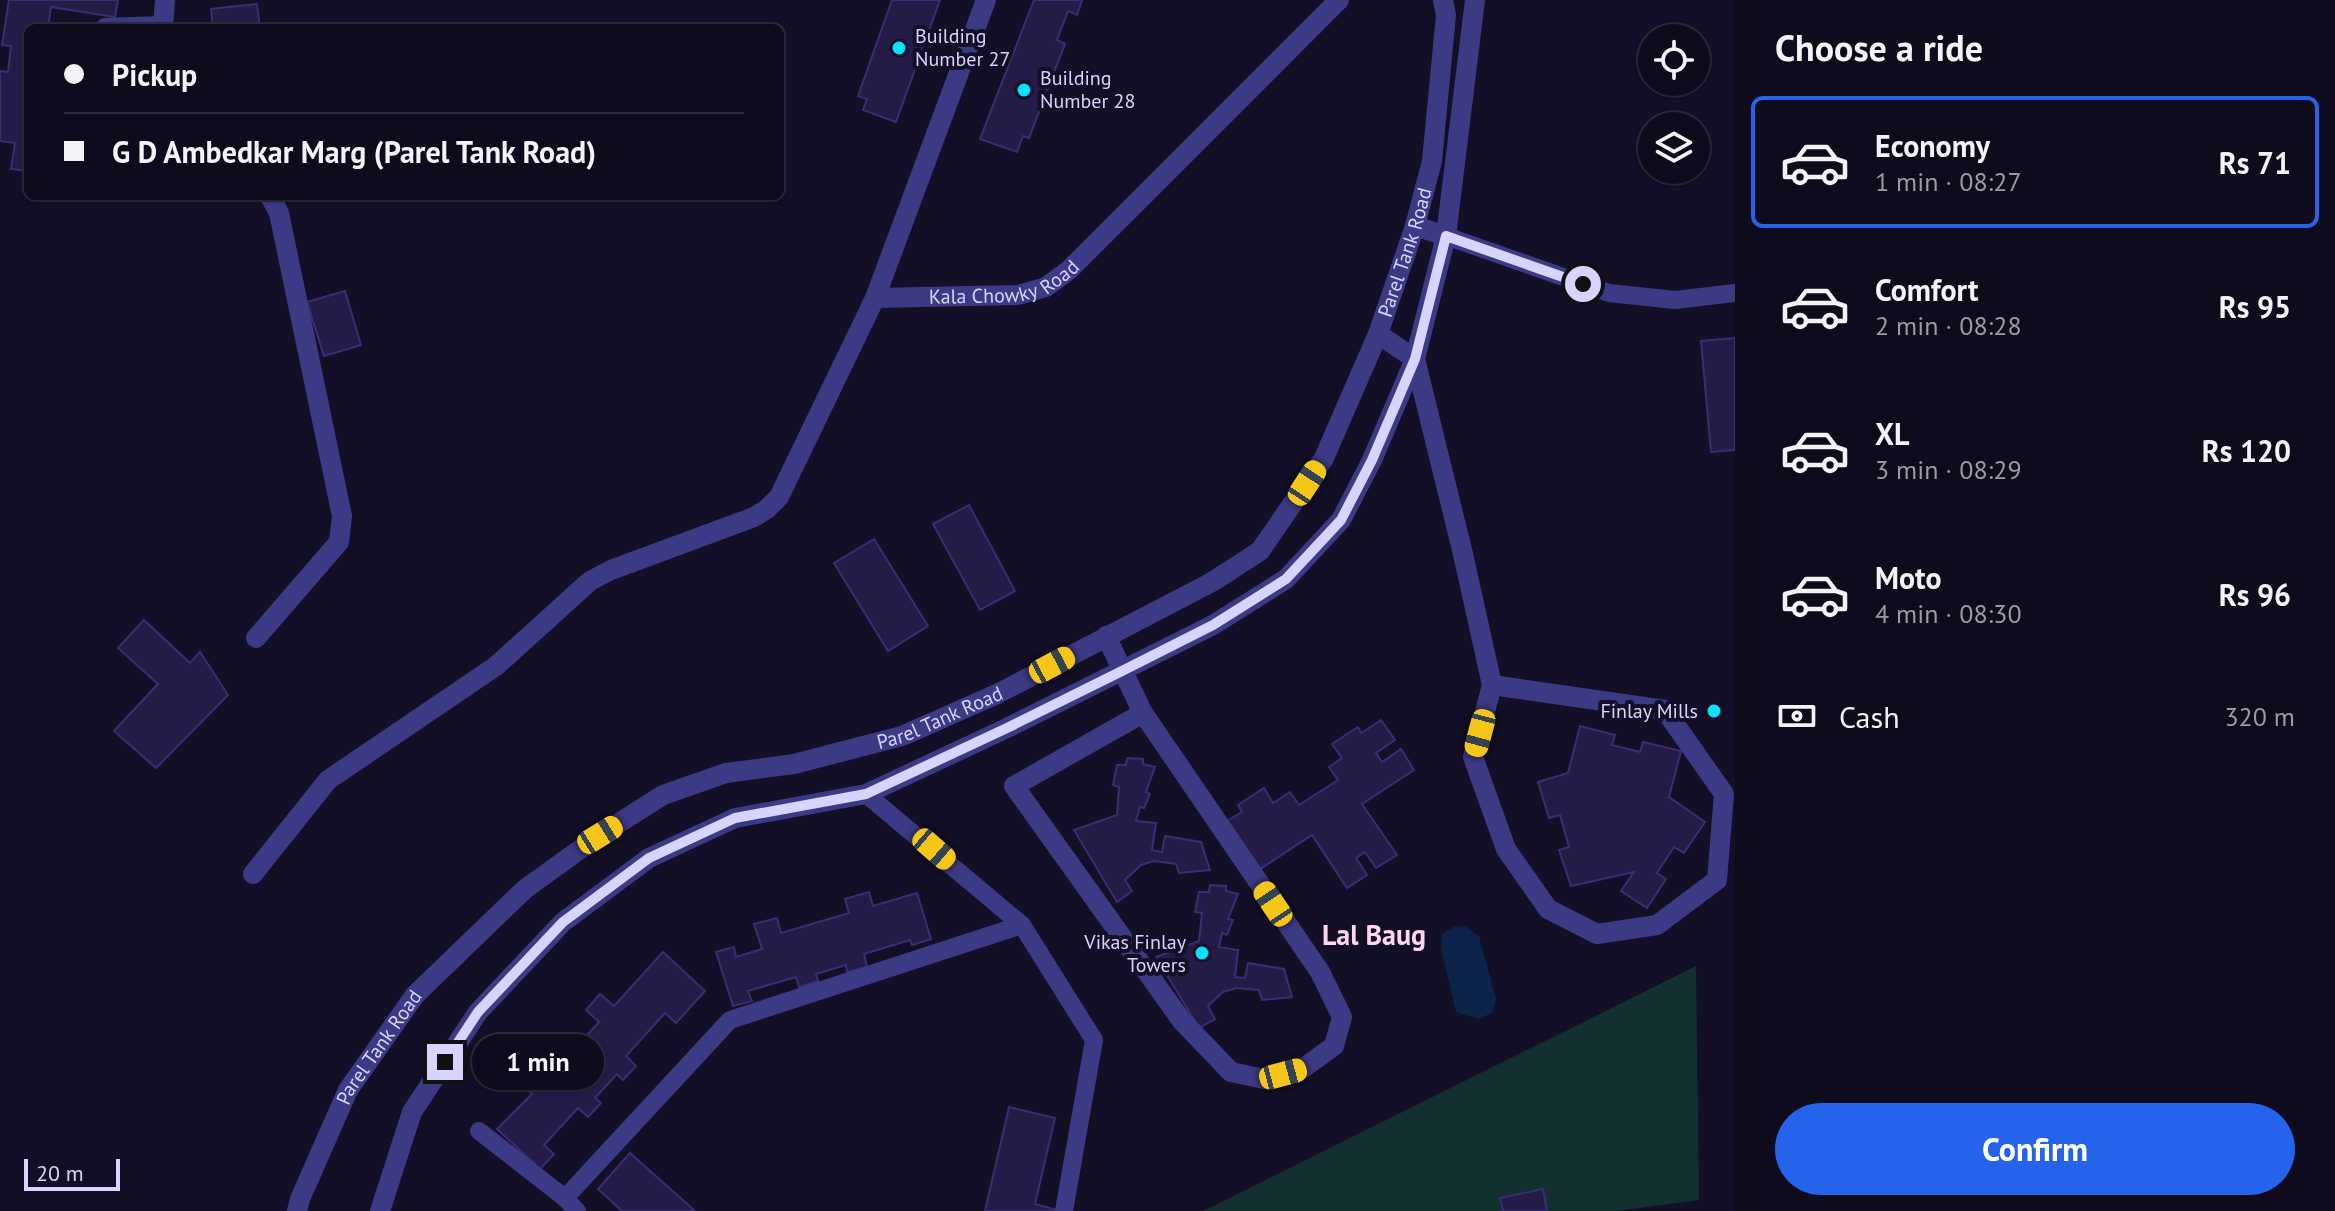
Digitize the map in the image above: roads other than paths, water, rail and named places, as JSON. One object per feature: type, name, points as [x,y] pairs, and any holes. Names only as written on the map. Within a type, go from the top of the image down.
[{"type":"street","points":[[163,24],[165,0]]},
{"type":"street","points":[[253,874],[328,780],[496,666],[590,581],[611,570],[754,517],[779,497],[875,298],[986,0]]},
{"type":"street","name":"Kala Chowky Road","points":[[875,298],[1018,295],[1046,287],[1069,270],[1339,0]]},
{"type":"street","name":"Parel Tank Road","points":[[297,1211],[348,1090],[415,995],[525,889],[600,835],[663,795],[726,773],[794,764],[902,736],[997,694],[1212,582],[1260,551],[1324,458],[1378,334],[1415,226],[1432,161],[1446,15],[1443,0]]},
{"type":"street","points":[[380,1211],[412,1112],[478,1012],[563,922],[649,858],[735,818],[866,794],[1122,671],[1213,625],[1286,579],[1341,520],[1372,460],[1415,359],[1446,236],[1475,0]]},
{"type":"street","points":[[256,638],[339,542],[342,516],[279,213],[272,200]]},
{"type":"street","points":[[1415,226],[1446,236]]},
{"type":"street","points":[[1378,334],[1415,359],[1492,685],[1473,757],[1506,849],[1548,909],[1597,934],[1657,925],[1717,880],[1724,794],[1665,710],[1492,685]]},
{"type":"street","points":[[1106,636],[1143,713],[1320,972],[1342,1017],[1334,1046],[1302,1069],[1264,1079],[1231,1072],[1182,1021],[1014,786],[1143,713]]},
{"type":"street","points":[[902,736],[914,772]]},
{"type":"lane","points":[[1446,236],[1609,293],[1675,300],[1735,293]]},
{"type":"lane","points":[[866,794],[1022,925],[1094,1040],[1064,1211]]},
{"type":"lane","points":[[479,1131],[571,1204],[730,1020],[1022,925]]},
{"type":"water","points":[[1455,926],[1467,927],[1479,936],[1496,999],[1492,1013],[1478,1019],[1456,1012],[1441,948],[1442,934]]},
{"type":"place","name":"Building Number 27","points":[[899,48]]},
{"type":"place","name":"Building Number 28","points":[[1024,90]]},
{"type":"place","name":"Finlay Mills","points":[[1714,711]]},
{"type":"place","name":"Vikas Finlay Towers","points":[[1202,953]]},
{"type":"district","name":"Lal Baug","points":[[1374,935]]}]
